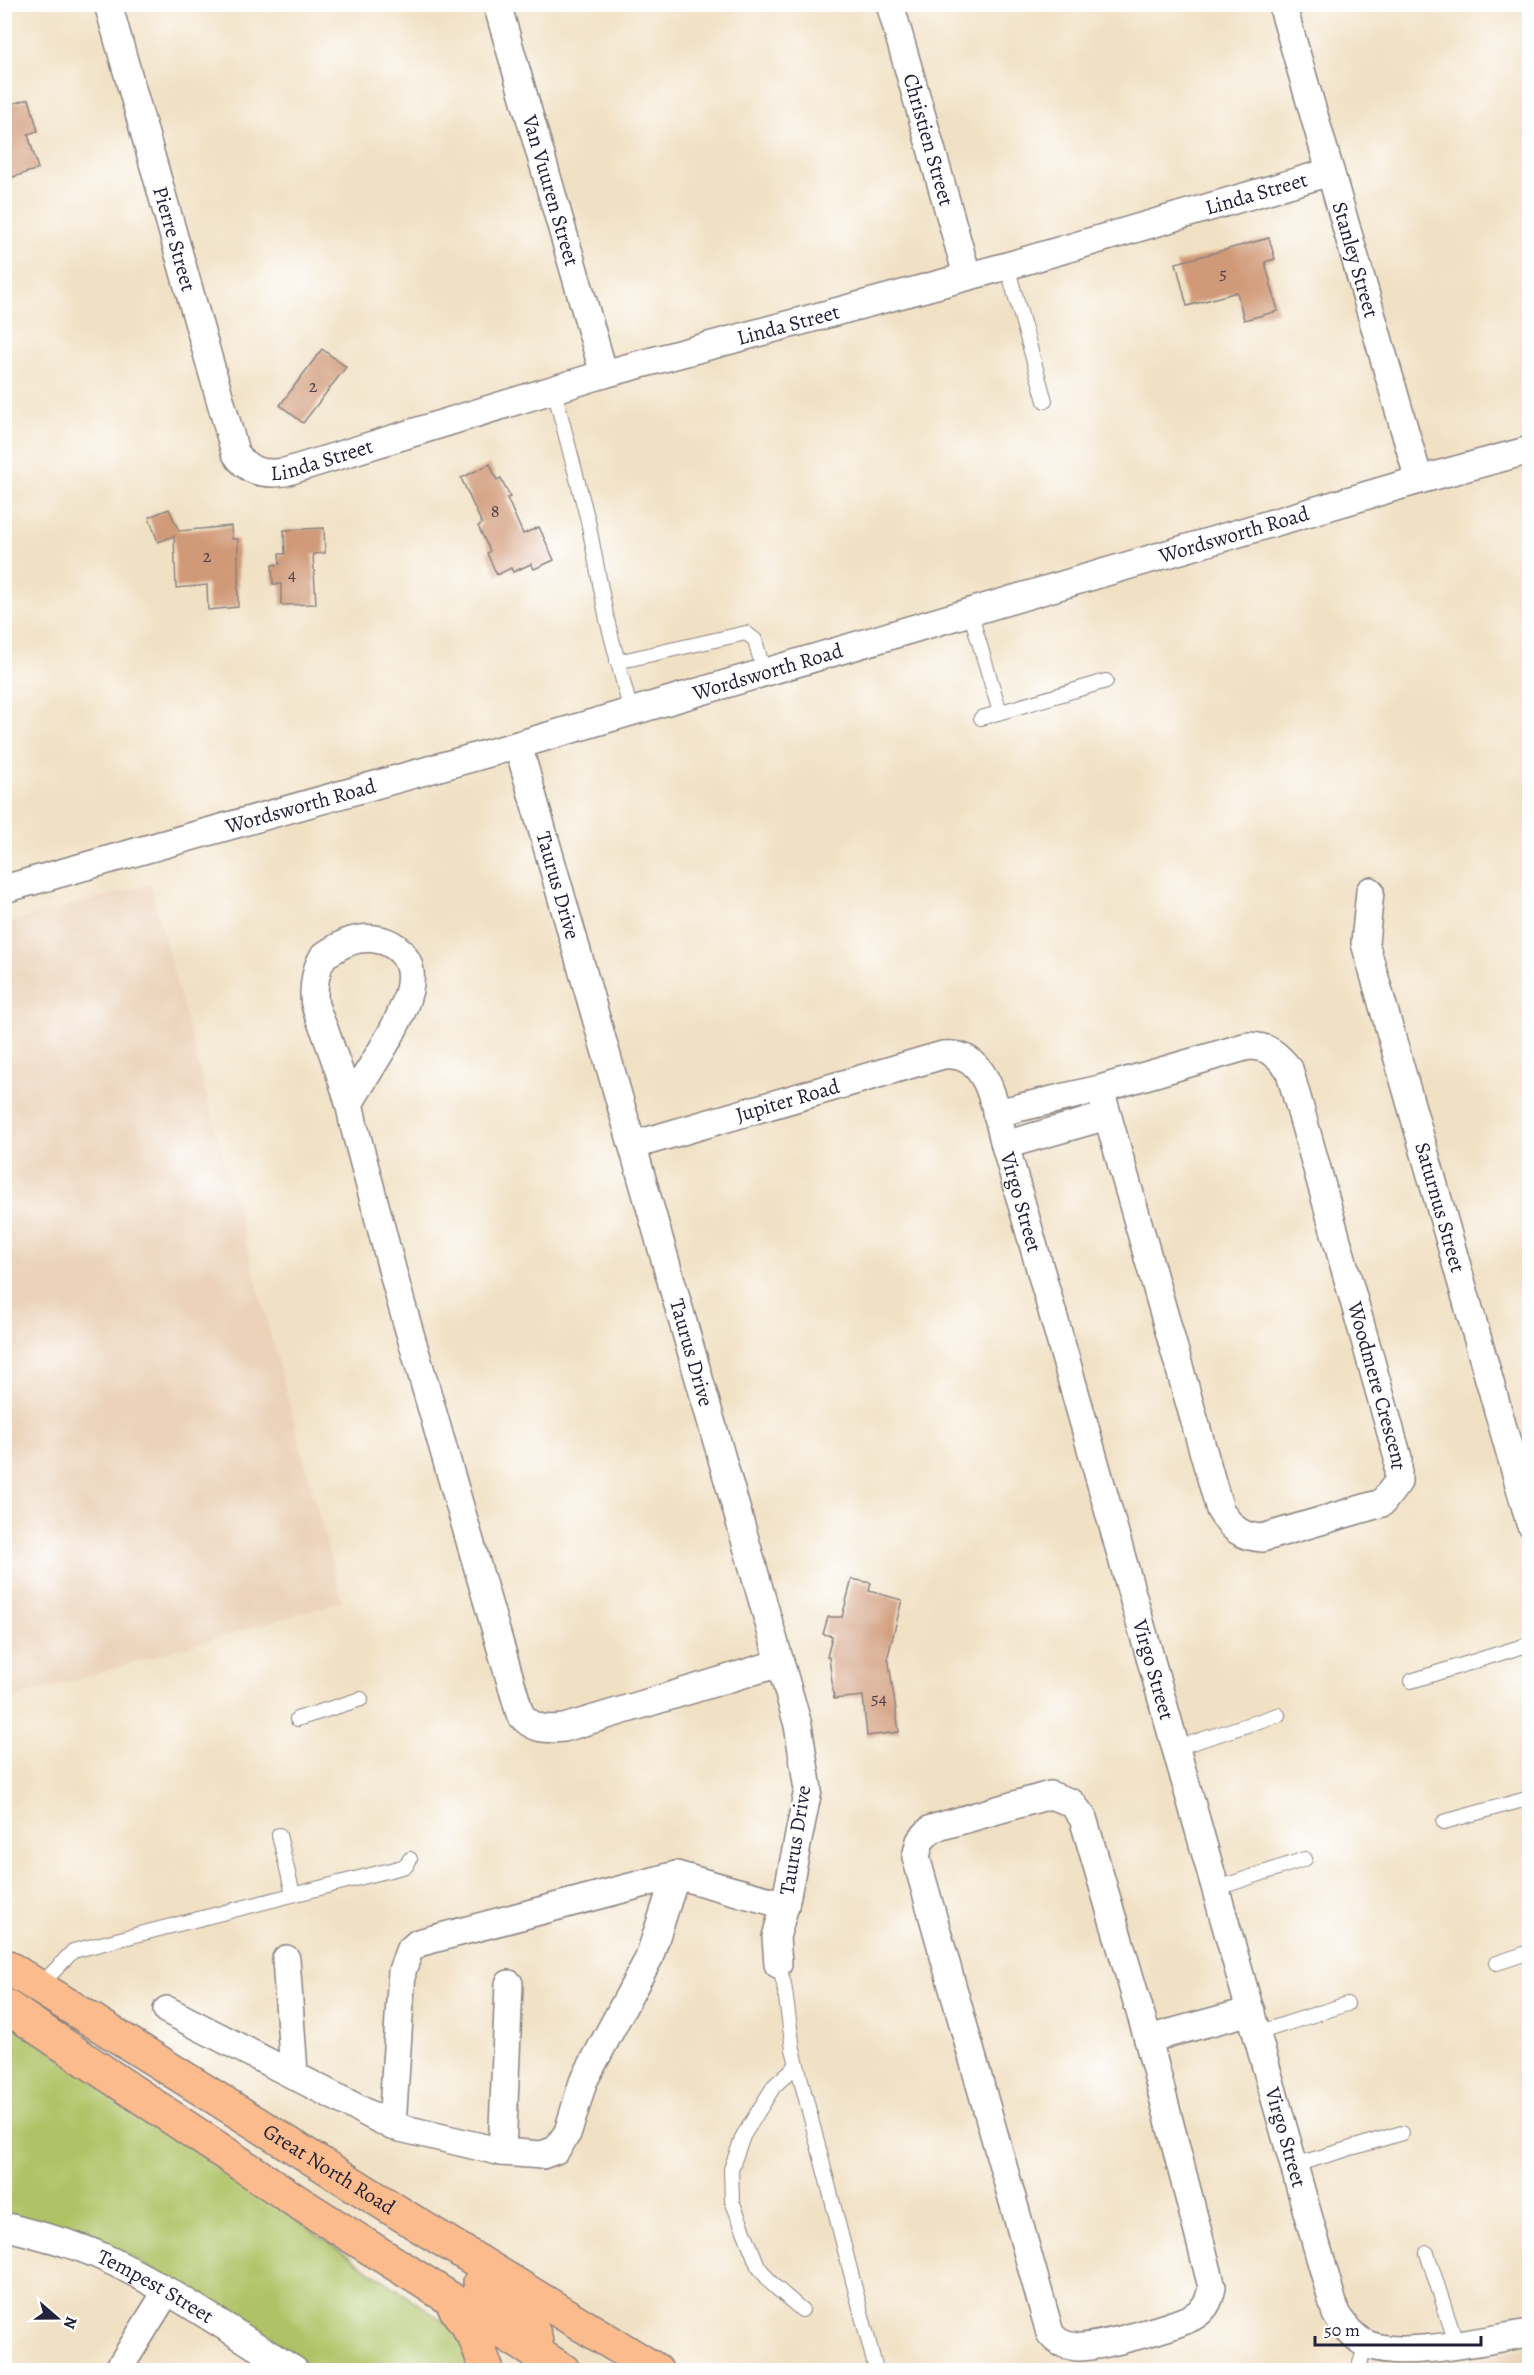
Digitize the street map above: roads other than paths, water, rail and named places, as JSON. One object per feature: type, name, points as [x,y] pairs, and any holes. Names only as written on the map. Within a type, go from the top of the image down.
[{"type":"main road","name":"Great North Road","points":[[4,1965],[24,2001],[296,2201],[447,2296],[542,2365]]},
{"type":"main road","name":"Great North Road","points":[[24,2001],[325,2164],[420,2226],[646,2364]]},
{"type":"main road","points":[[296,2201],[325,2164]]},
{"type":"main road","points":[[420,2226],[453,2260],[527,2319],[537,2340],[542,2365]]},
{"type":"main road","points":[[447,2296],[475,2338],[487,2370]]},
{"type":"main road","points":[[542,2365],[561,2346],[582,2344],[646,2364]]},
{"type":"street","name":"Pierre Street","points":[[108,4],[235,452],[250,468]]},
{"type":"street","name":"Van Vuuren Street","points":[[496,4],[604,374]]},
{"type":"street","name":"Christien Street","points":[[890,4],[966,275]]},
{"type":"street","name":"Stanley Street","points":[[1282,4],[1419,480]]},
{"type":"street","name":"Linda Street","points":[[250,468],[269,474],[285,472],[604,374],[966,275],[1007,266],[1330,172]]},
{"type":"street","name":"Wordsworth Road","points":[[4,889],[518,745],[1419,480],[1530,450]]},
{"type":"street","name":"Taurus Drive","points":[[518,745],[798,1725],[808,1790],[785,1905],[776,1937],[778,1964]]},
{"type":"street","name":"Saturnus Street","points":[[1370,891],[1365,944],[1530,1523]]},
{"type":"street","points":[[350,1102],[403,1010],[410,987],[409,967],[396,947],[380,938],[365,937],[342,945],[324,956],[316,975],[314,999],[350,1102],[352,1122],[400,1299],[520,1714],[527,1722],[539,1728],[564,1728],[780,1663]]},
{"type":"street","name":"Woodmere Crescent","points":[[996,1113],[1100,1089],[1248,1046],[1266,1047],[1289,1069],[1398,1458],[1398,1482],[1382,1503],[1262,1538],[1243,1535],[1229,1524],[1220,1510],[1100,1089]]},
{"type":"street","name":"Virgo Street","points":[[943,1054],[954,1053],[968,1059],[977,1066],[986,1079],[1336,2314],[1345,2326],[1366,2344]]},
{"type":"street","name":"Jupiter Road","points":[[634,1145],[943,1054]]},
{"type":"street","points":[[1005,1145],[1107,1116]]},
{"type":"street","points":[[1050,1795],[1072,1803],[1083,1818],[1149,2040],[1210,2275],[1210,2297],[1197,2315],[1184,2322],[1084,2347],[1065,2345],[1050,2333],[916,1857],[920,1841],[927,1832],[1050,1795]]},
{"type":"street","points":[[392,2126],[402,1971],[414,1946],[676,1875],[785,1905]]},
{"type":"street","points":[[167,2010],[294,2073],[392,2126],[502,2152],[542,2155],[556,2150],[563,2143],[583,2082],[649,1958],[676,1875]]},
{"type":"street","points":[[286,1959],[294,2073]]},
{"type":"street","points":[[502,2152],[509,1984]]},
{"type":"street","points":[[1149,2040],[1254,2022]]},
{"type":"street","name":"Tempest Street","points":[[4,2226],[63,2242],[104,2258],[167,2291],[294,2370]]},
{"type":"street","points":[[118,2370],[167,2291]]},
{"type":"street","points":[[1366,2344],[1401,2351],[1530,2333]]},
{"type":"lane","points":[[1007,266],[1045,401]]},
{"type":"lane","points":[[554,390],[588,520],[617,662],[630,712]]},
{"type":"lane","points":[[970,612],[1000,712]]},
{"type":"lane","points":[[617,662],[746,633],[755,640],[764,673]]},
{"type":"lane","points":[[981,718],[1106,681]]},
{"type":"lane","points":[[1411,1681],[1530,1644]]},
{"type":"lane","points":[[297,1719],[361,1699]]},
{"type":"lane","points":[[1176,1748],[1278,1715]]},
{"type":"lane","points":[[1444,1822],[1530,1798]]},
{"type":"lane","points":[[279,1835],[293,1894]]},
{"type":"lane","points":[[24,2001],[73,1951],[406,1866],[410,1859]]},
{"type":"lane","points":[[1215,1889],[1305,1859]]},
{"type":"lane","points":[[1497,1963],[1530,1952]]},
{"type":"lane","points":[[778,1964],[784,1984],[797,2065],[876,2370]]},
{"type":"lane","points":[[1254,2022],[1347,2004]]},
{"type":"lane","points":[[797,2065],[774,2086],[743,2136],[731,2169],[732,2201],[758,2266],[772,2284],[802,2310]]},
{"type":"lane","points":[[1294,2165],[1402,2133]]},
{"type":"lane","points":[[1427,2253],[1456,2343]]},
{"type":"lane","points":[[1358,2370],[1366,2344]]}]
